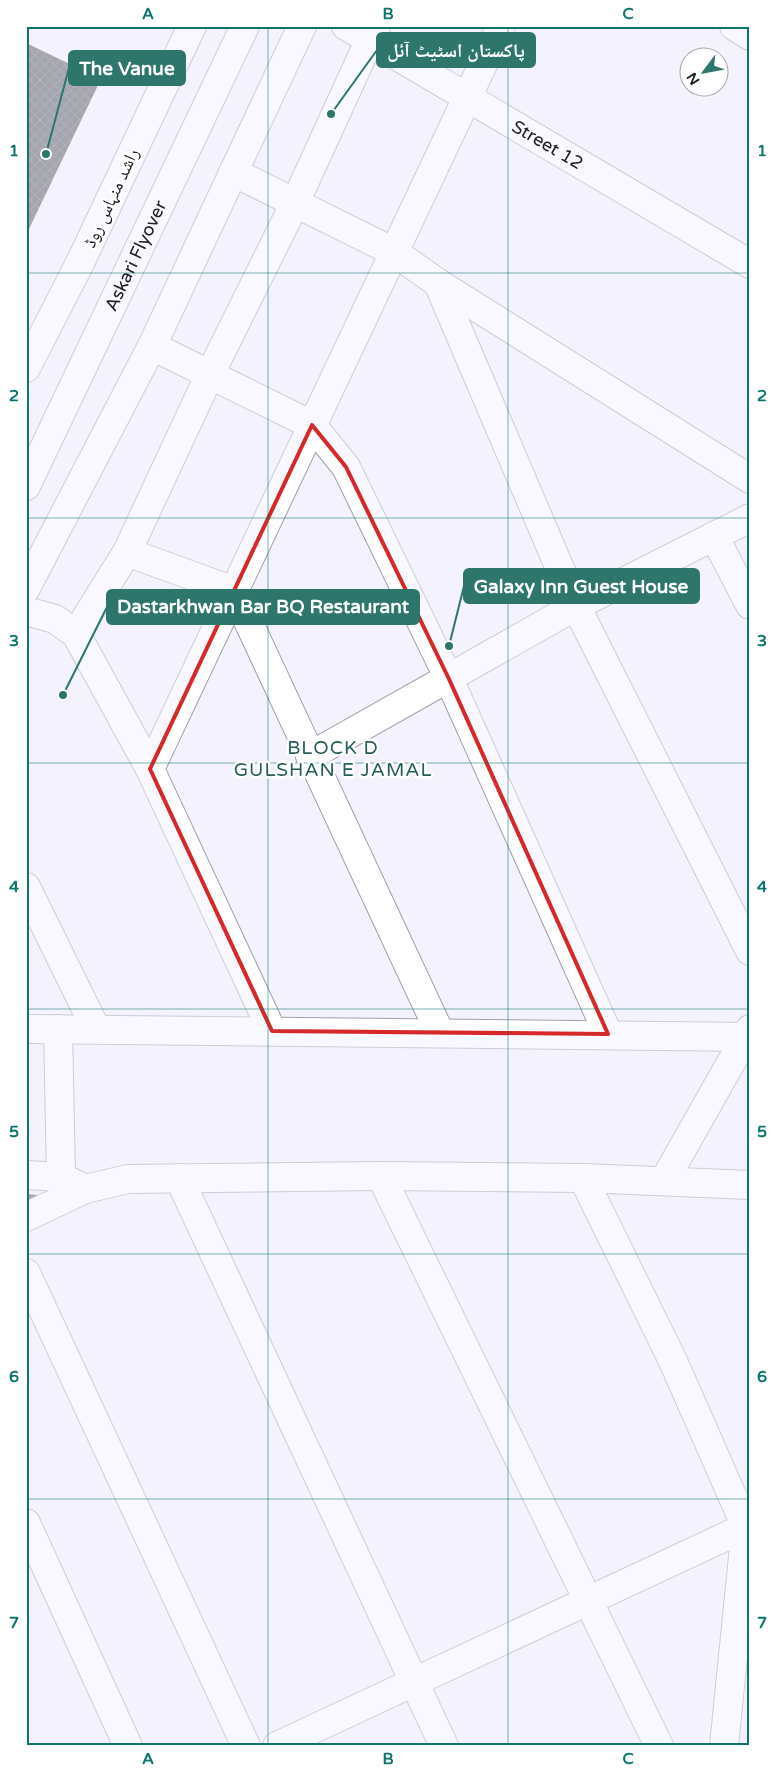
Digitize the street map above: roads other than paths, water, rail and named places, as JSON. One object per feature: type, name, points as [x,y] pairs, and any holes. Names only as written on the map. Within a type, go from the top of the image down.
[{"type":"street","name":"راشد منہاس روڈ","points":[[26,368],[85,254],[192,26]]},
{"type":"street","name":"Askari Flyover","points":[[26,486],[245,26]]},
{"type":"street","points":[[26,588],[152,346],[302,26]]},
{"type":"street","name":"Street 12","points":[[346,26],[373,33],[467,96],[750,264]]},
{"type":"street","points":[[150,769],[500,26]]},
{"type":"street","points":[[734,26],[750,36]]},
{"type":"street","points":[[76,634],[127,552],[210,374],[295,203],[373,33]]},
{"type":"street","points":[[233,172],[394,252],[438,282],[750,479]]},
{"type":"street","points":[[438,282],[576,606],[750,951]]},
{"type":"street","points":[[152,346],[312,425],[346,467],[449,679],[608,1034]]},
{"type":"street","points":[[310,756],[576,606],[750,518]]},
{"type":"street","points":[[714,536],[750,605]]},
{"type":"street","points":[[127,552],[234,591],[440,1032]]},
{"type":"street","points":[[26,611],[55,619],[76,634],[150,769],[272,1031]]},
{"type":"street","points":[[26,888],[96,1029]]},
{"type":"street","points":[[26,1029],[749,1034]]},
{"type":"street","points":[[58,1029],[62,1177]]},
{"type":"street","points":[[664,1181],[749,1034]]},
{"type":"street","points":[[26,1175],[62,1177],[85,1189]]},
{"type":"street","points":[[26,1217],[85,1189],[128,1179],[381,1176],[583,1178],[750,1185]]},
{"type":"street","points":[[381,1176],[590,1600],[659,1746]]},
{"type":"street","points":[[179,1178],[444,1746]]},
{"type":"street","points":[[583,1178],[748,1519],[724,1746]]},
{"type":"street","points":[[26,1273],[246,1746]]},
{"type":"street","points":[[277,1746],[590,1600],[748,1519]]},
{"type":"street","points":[[26,1523],[128,1746]]},
{"type":"place","name":"پاکستان اسٹیٹ آئل","points":[[331,114]]},
{"type":"place","name":"The Vanue","points":[[46,154]]},
{"type":"place","name":"Galaxy Inn Guest House","points":[[449,646]]},
{"type":"place","name":"Dastarkhwan Bar BQ Restaurant","points":[[63,695]]},
{"type":"district","name":"BLOCK D GULSHAN E JAMAL","points":[[333,759]]}]
